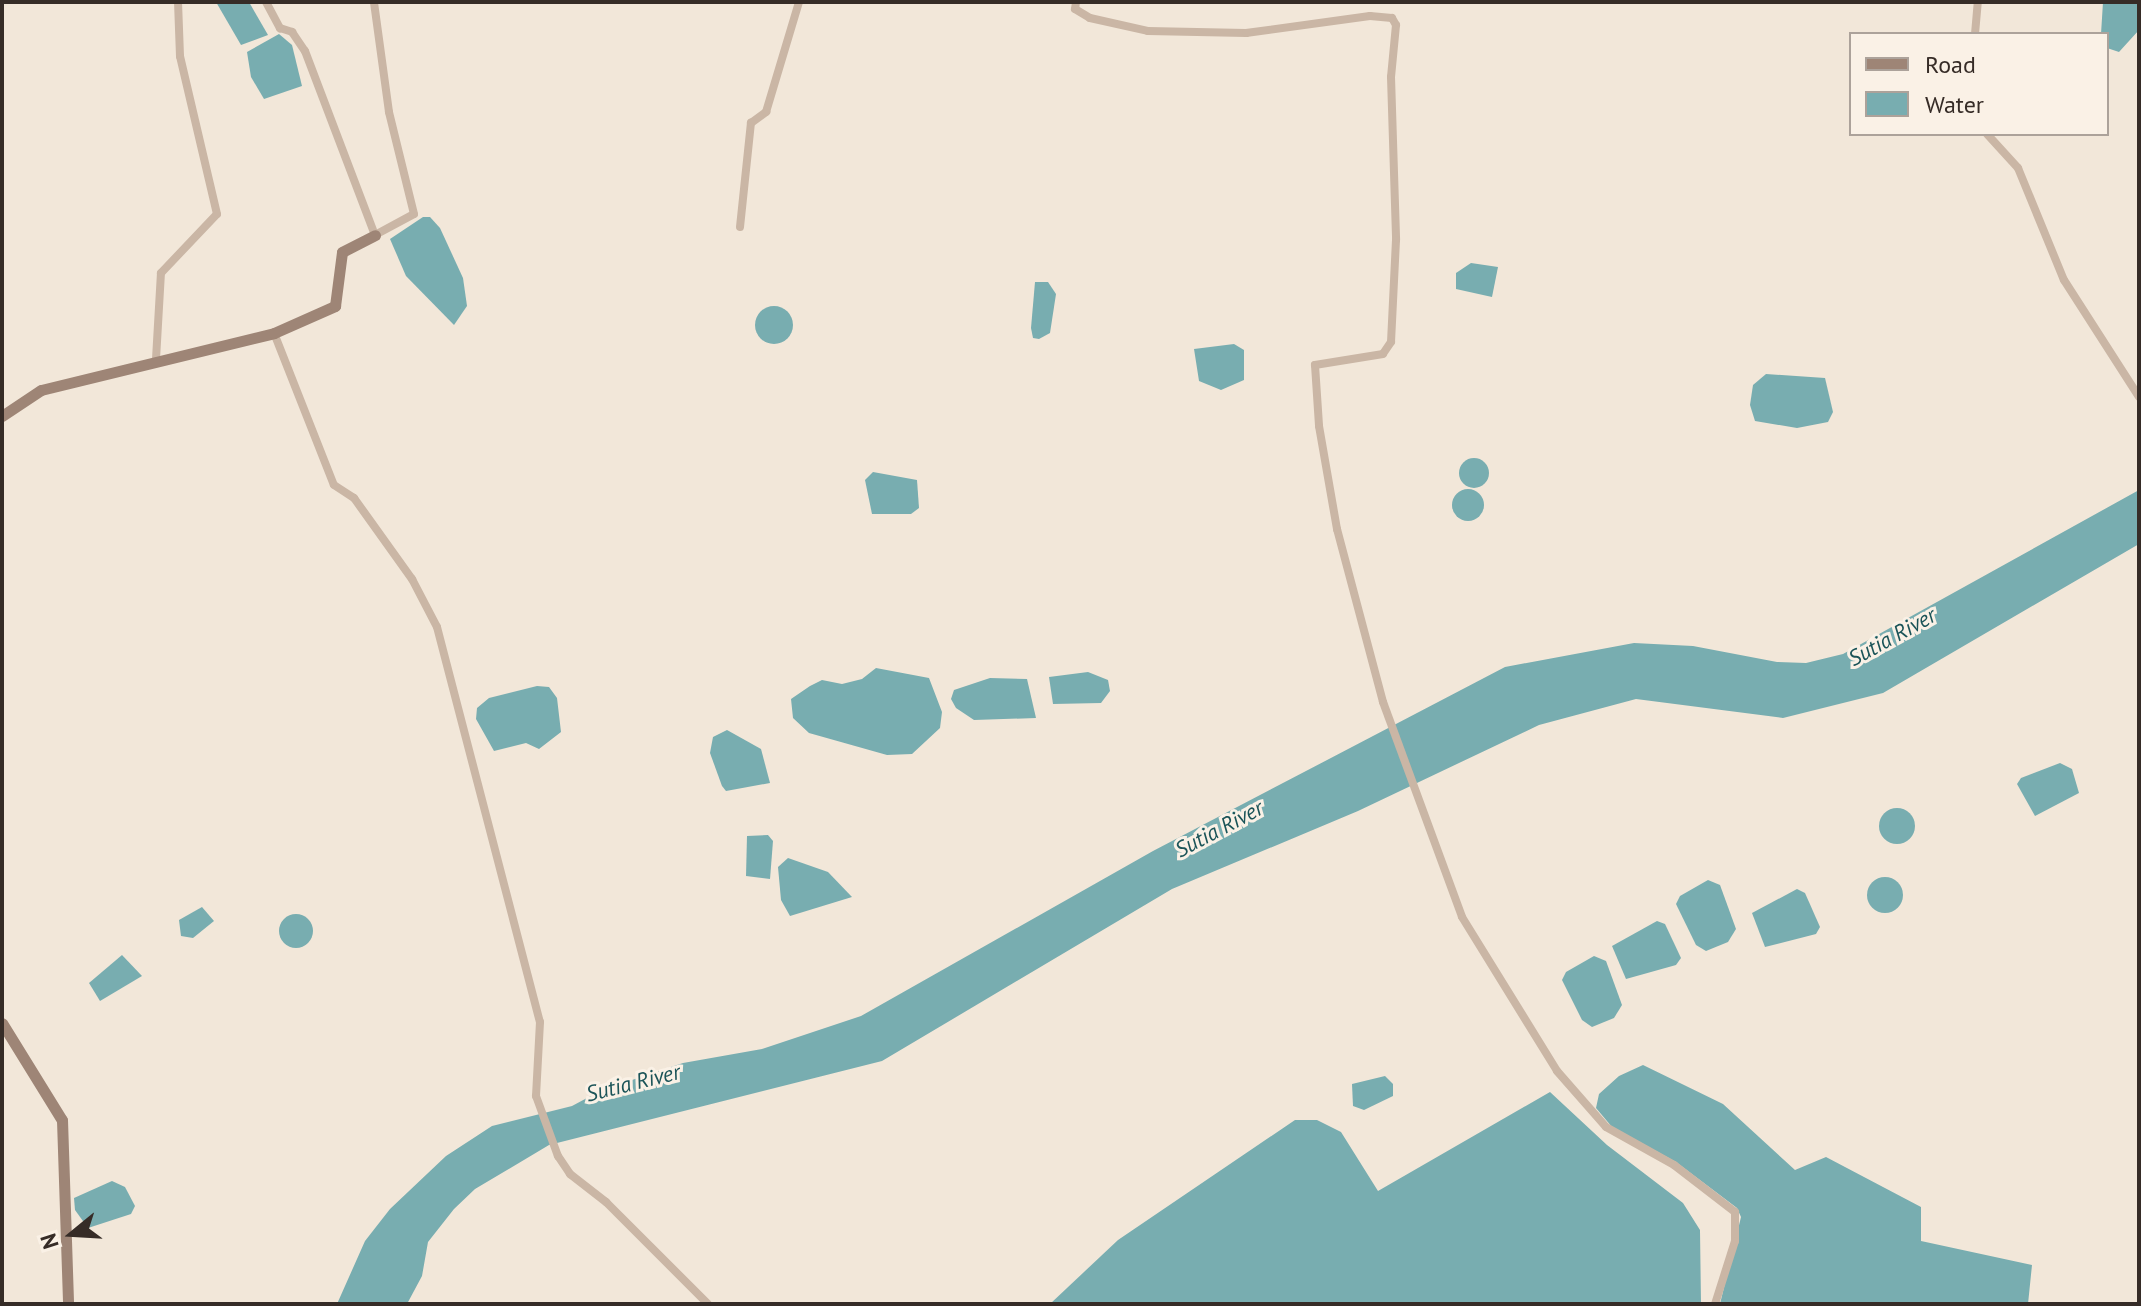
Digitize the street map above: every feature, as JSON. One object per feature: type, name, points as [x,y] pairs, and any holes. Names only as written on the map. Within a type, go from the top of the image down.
[{"type":"street","points":[[156,359],[161,273],[217,214],[180,56],[178,2]]},
{"type":"street","points":[[266,2],[280,28],[292,32],[305,51],[375,235]]},
{"type":"street","points":[[2,416],[41,390],[156,359],[274,333],[335,306],[342,252],[414,214],[389,112],[374,2]]},
{"type":"street","points":[[740,227],[751,123],[766,112],[799,2]]},
{"type":"street","points":[[1076,2],[1075,9],[1090,18],[1148,31],[1246,33],[1370,16],[1392,18],[1396,25],[1391,77],[1396,252],[1391,342],[1383,354],[1315,365],[1327,488],[1383,702],[1430,839],[1462,917],[1557,1071],[1623,1141],[1674,1165],[1735,1212],[1735,1241],[1715,1304]]},
{"type":"street","points":[[1975,32],[1978,2]]},
{"type":"street","points":[[1989,136],[2018,168],[2064,280],[2139,397]]},
{"type":"street","points":[[274,333],[334,485],[354,498],[412,579],[437,627],[540,1022],[536,1096],[558,1156],[570,1174],[708,1304]]},
{"type":"street","points":[[2,1023],[62,1120],[68,1304]]},
{"type":"street","points":[[694,1304],[701,1295]]},
{"type":"water","points":[[216,2],[249,2],[268,35],[241,45]]},
{"type":"water","points":[[2103,2],[2139,2],[2139,30],[2119,52],[2109,49],[2109,32],[2101,32]]},
{"type":"water","points":[[279,34],[292,45],[302,86],[264,99],[251,77],[247,52]]},
{"type":"water","points":[[423,217],[430,217],[440,228],[463,278],[467,306],[454,325],[406,276],[390,239]]},
{"type":"water","points":[[1471,263],[1498,267],[1492,297],[1456,289],[1456,273]]},
{"type":"water","points":[[1035,282],[1048,282],[1056,294],[1050,333],[1039,339],[1033,338],[1031,328]]},
{"type":"water","points":[[774,306],[787,312],[793,325],[787,338],[774,344],[761,338],[755,325],[761,312]]},
{"type":"water","points":[[1234,344],[1244,350],[1244,380],[1221,390],[1199,381],[1194,349]]},
{"type":"water","points":[[1766,374],[1825,378],[1833,412],[1828,422],[1797,428],[1755,421],[1750,405],[1753,385]]},
{"type":"water","points":[[1474,458],[1485,462],[1489,473],[1485,484],[1474,488],[1463,484],[1459,473],[1463,462]]},
{"type":"water","points":[[873,472],[917,480],[919,508],[911,514],[872,514],[865,480]]},
{"type":"water","points":[[1468,489],[1479,494],[1484,505],[1479,516],[1468,521],[1457,516],[1452,505],[1457,494]]},
{"type":"water","name":"Sutia River","points":[[2139,490],[2139,544],[1883,693],[1783,718],[1636,699],[1539,725],[1358,811],[1172,889],[882,1061],[549,1145],[475,1189],[454,1209],[428,1242],[422,1276],[407,1304],[337,1304],[365,1241],[390,1209],[446,1156],[492,1126],[572,1106],[602,1090],[683,1063],[762,1049],[861,1016],[1153,851],[1505,667],[1634,643],[1693,646],[1777,662],[1806,663],[1843,654]]},
{"type":"water","points":[[876,668],[929,678],[942,712],[940,728],[912,754],[887,755],[809,733],[793,718],[791,699],[810,686],[822,680],[842,684],[862,679]]},
{"type":"water","points":[[1088,672],[1108,680],[1110,691],[1101,703],[1053,704],[1049,677]]},
{"type":"water","points":[[990,678],[1027,679],[1036,718],[974,720],[956,708],[951,699],[954,690]]},
{"type":"water","points":[[537,686],[549,687],[557,698],[561,732],[539,749],[526,743],[494,751],[476,719],[477,708],[489,698]]},
{"type":"water","points":[[727,730],[761,749],[770,783],[726,791],[710,753],[713,737]]},
{"type":"water","points":[[2060,763],[2072,769],[2079,793],[2035,816],[2017,784],[2021,778]]},
{"type":"water","points":[[1897,808],[1910,813],[1915,826],[1910,839],[1897,844],[1884,839],[1879,826],[1884,813]]},
{"type":"water","points":[[768,835],[773,841],[770,879],[746,876],[747,836]]},
{"type":"water","points":[[788,858],[828,872],[852,897],[790,916],[781,900],[778,867]]},
{"type":"water","points":[[1885,877],[1898,882],[1903,895],[1898,908],[1885,913],[1872,908],[1867,895],[1872,882]]},
{"type":"water","points":[[1708,880],[1720,885],[1736,929],[1728,942],[1706,951],[1696,945],[1676,904],[1680,896]]},
{"type":"water","points":[[1797,889],[1805,893],[1820,927],[1816,934],[1765,947],[1752,913]]},
{"type":"water","points":[[202,907],[214,921],[193,938],[181,936],[179,920]]},
{"type":"water","points":[[296,914],[308,919],[313,931],[308,943],[296,948],[284,943],[279,931],[284,919]]},
{"type":"water","points":[[1657,921],[1665,924],[1681,958],[1676,965],[1626,979],[1612,946]]},
{"type":"water","points":[[122,955],[142,976],[100,1001],[89,983]]},
{"type":"water","points":[[1594,956],[1606,961],[1622,1005],[1614,1018],[1592,1027],[1582,1020],[1562,980],[1566,972]]},
{"type":"water","points":[[1643,1065],[1723,1104],[1795,1170],[1826,1157],[1921,1207],[1921,1241],[2032,1265],[2028,1304],[1720,1304],[1741,1217],[1737,1208],[1676,1162],[1612,1127],[1596,1108],[1599,1094],[1619,1076]]},
{"type":"water","points":[[1385,1076],[1393,1084],[1393,1096],[1364,1110],[1353,1106],[1352,1084]]},
{"type":"water","points":[[1550,1092],[1607,1145],[1683,1203],[1700,1230],[1701,1304],[1050,1304],[1118,1240],[1295,1120],[1317,1120],[1341,1132],[1378,1191]]},
{"type":"water","points":[[112,1181],[125,1187],[135,1206],[131,1214],[88,1228],[75,1210],[74,1198]]}]
